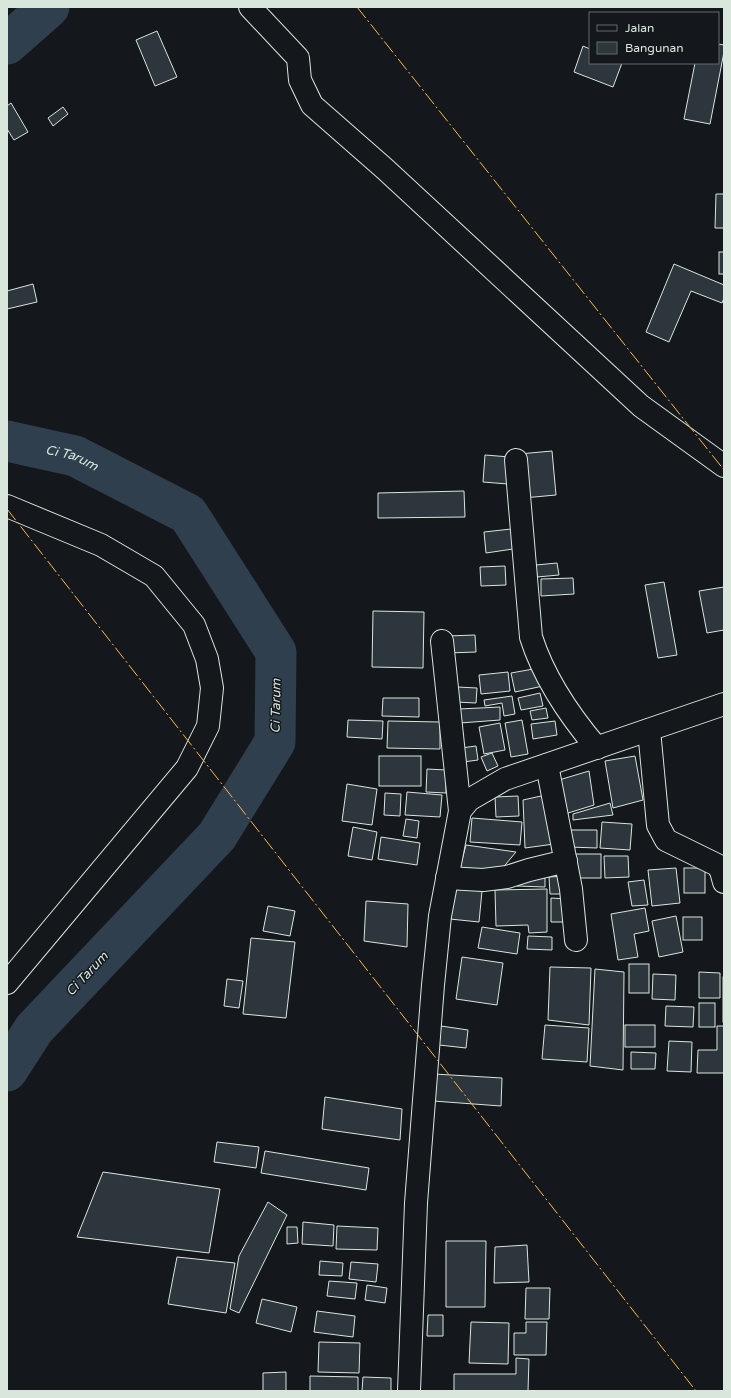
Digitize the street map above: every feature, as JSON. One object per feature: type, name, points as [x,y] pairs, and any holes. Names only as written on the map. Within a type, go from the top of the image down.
[{"type":"street","points":[[250,7],[298,58],[300,80],[312,105],[385,169],[641,406],[724,466]]},
{"type":"street","points":[[516,460],[531,637],[538,659],[555,690],[577,725],[597,748]]},
{"type":"street","points":[[7,506],[101,545],[154,576],[194,625],[207,659],[212,688],[208,726],[187,768],[7,983]]},
{"type":"street","points":[[409,1391],[416,1203],[440,916],[460,811],[442,641]]},
{"type":"street","points":[[460,811],[469,800],[505,779],[724,704]]},
{"type":"street","points":[[649,730],[658,826],[666,840],[717,865],[722,871],[724,882]]},
{"type":"street","points":[[547,765],[571,889],[576,940]]},
{"type":"street","points":[[447,878],[483,880],[507,877],[529,870],[566,862]]},
{"type":"building","points":[[157,31],[177,77],[155,86],[136,40]]},
{"type":"building","points":[[719,44],[724,45],[724,52],[710,124],[684,119],[695,64],[719,64]]},
{"type":"building","points":[[583,46],[589,49],[589,64],[622,64],[613,87],[574,72]]},
{"type":"building","points":[[11,103],[28,132],[14,140],[7,129],[7,106]]},
{"type":"building","points":[[63,107],[68,114],[53,126],[48,118]]},
{"type":"building","points":[[716,194],[724,194],[724,228],[715,228]]},
{"type":"building","points":[[719,252],[724,252],[724,274],[719,274]]},
{"type":"building","points":[[674,264],[724,285],[724,298],[722,303],[691,291],[669,342],[646,332]]},
{"type":"building","points":[[33,284],[37,302],[7,309],[7,291]]},
{"type":"building","points":[[552,451],[556,495],[523,498],[519,454]]},
{"type":"building","points":[[485,455],[510,457],[508,484],[483,482]]},
{"type":"building","points":[[464,491],[465,517],[378,518],[378,493]]},
{"type":"building","points":[[511,529],[513,549],[486,553],[484,532]]},
{"type":"building","points":[[557,563],[559,575],[537,577],[536,565]]},
{"type":"building","points":[[505,566],[506,585],[481,586],[480,567]]},
{"type":"building","points":[[573,578],[574,594],[541,596],[541,579]]},
{"type":"building","points":[[664,582],[677,655],[658,658],[645,585]]},
{"type":"building","points":[[724,587],[724,630],[707,633],[699,591]]},
{"type":"building","points":[[373,611],[424,612],[423,668],[372,667]]},
{"type":"building","points":[[475,635],[476,652],[447,653],[447,636]]},
{"type":"building","points":[[539,668],[543,686],[515,692],[511,673]]},
{"type":"building","points":[[508,672],[510,691],[481,694],[479,675]]},
{"type":"building","points":[[457,687],[477,688],[476,703],[456,702]]},
{"type":"building","points":[[540,693],[543,706],[521,710],[518,698]]},
{"type":"building","points":[[512,696],[515,714],[504,716],[502,703],[485,706],[484,700]]},
{"type":"building","points":[[383,698],[419,698],[419,717],[382,716]]},
{"type":"building","points":[[500,707],[500,720],[460,723],[459,709]]},
{"type":"building","points":[[546,708],[548,718],[532,720],[530,711]]},
{"type":"building","points":[[348,720],[383,721],[382,739],[347,737]]},
{"type":"building","points":[[522,720],[528,754],[511,757],[505,723]]},
{"type":"building","points":[[388,721],[440,722],[440,749],[387,748]]},
{"type":"building","points":[[555,721],[557,735],[533,739],[531,724]]},
{"type":"building","points":[[500,723],[505,750],[484,754],[479,727]]},
{"type":"building","points":[[476,746],[478,760],[463,762],[461,748]]},
{"type":"building","points":[[492,753],[498,766],[487,771],[481,757]]},
{"type":"building","points":[[379,756],[421,756],[421,786],[379,786]]},
{"type":"building","points":[[635,756],[643,800],[613,808],[605,761]]},
{"type":"building","points":[[427,769],[446,770],[446,793],[426,792]]},
{"type":"building","points":[[589,771],[594,805],[565,814],[559,780]]},
{"type":"building","points":[[347,784],[377,789],[372,825],[342,821]]},
{"type":"building","points":[[407,792],[442,795],[440,817],[405,815]]},
{"type":"building","points":[[385,793],[401,794],[400,816],[384,815]]},
{"type":"building","points":[[550,794],[554,844],[525,848],[523,800]]},
{"type":"building","points":[[518,796],[519,816],[496,817],[495,797]]},
{"type":"building","points":[[610,803],[613,815],[573,820],[573,814]]},
{"type":"building","points":[[472,818],[522,822],[520,845],[470,842]]},
{"type":"building","points":[[406,819],[419,821],[417,838],[403,836]]},
{"type":"building","points":[[602,822],[632,824],[630,850],[600,848]]},
{"type":"building","points":[[353,827],[377,832],[372,860],[348,856]]},
{"type":"building","points":[[569,830],[597,830],[597,848],[569,847]]},
{"type":"building","points":[[381,837],[420,843],[417,865],[378,859]]},
{"type":"building","points":[[466,845],[516,852],[501,870],[460,868]]},
{"type":"building","points":[[574,854],[601,854],[601,878],[574,878]]},
{"type":"building","points":[[604,856],[628,856],[629,877],[605,878]]},
{"type":"building","points":[[676,868],[680,903],[652,906],[648,870]]},
{"type":"building","points":[[684,868],[705,868],[705,893],[684,893]]},
{"type":"building","points":[[566,876],[567,894],[550,894],[549,877]]},
{"type":"building","points":[[517,878],[545,878],[545,887],[517,886]]},
{"type":"building","points":[[644,880],[648,905],[632,906],[628,882]]},
{"type":"building","points":[[453,888],[482,891],[479,922],[450,919]]},
{"type":"building","points":[[547,889],[547,932],[529,933],[528,925],[496,926],[495,890]]},
{"type":"building","points":[[551,898],[568,899],[568,922],[551,922]]},
{"type":"building","points":[[366,901],[408,904],[407,947],[364,941]]},
{"type":"building","points":[[268,906],[295,911],[290,936],[263,931]]},
{"type":"building","points":[[645,908],[649,931],[634,934],[638,957],[618,960],[611,914]]},
{"type":"building","points":[[676,916],[683,952],[659,957],[652,921]]},
{"type":"building","points":[[683,917],[702,917],[702,940],[683,940]]},
{"type":"building","points":[[482,927],[520,933],[517,954],[478,948]]},
{"type":"building","points":[[528,936],[552,937],[552,950],[527,949]]},
{"type":"building","points":[[251,938],[295,942],[286,1018],[243,1014]]},
{"type":"building","points":[[462,957],[503,963],[497,1005],[456,999]]},
{"type":"building","points":[[629,964],[649,964],[649,993],[629,993]]},
{"type":"building","points":[[550,967],[591,968],[589,1025],[548,1020]]},
{"type":"building","points":[[595,969],[624,972],[623,1070],[590,1066]]},
{"type":"building","points":[[699,972],[720,973],[720,998],[699,998]]},
{"type":"building","points":[[653,974],[676,975],[675,1000],[652,999]]},
{"type":"building","points":[[724,977],[724,1022],[723,1022]]},
{"type":"building","points":[[227,979],[243,981],[239,1008],[224,1006]]},
{"type":"building","points":[[699,1003],[715,1003],[715,1027],[699,1027]]},
{"type":"building","points":[[666,1006],[694,1007],[693,1027],[665,1026]]},
{"type":"building","points":[[545,1025],[589,1028],[587,1062],[542,1059]]},
{"type":"building","points":[[625,1025],[655,1025],[655,1047],[625,1047]]},
{"type":"building","points":[[441,1026],[468,1030],[466,1048],[439,1045]]},
{"type":"building","points":[[717,1026],[724,1026],[724,1073],[697,1073],[698,1050],[717,1050]]},
{"type":"building","points":[[669,1041],[692,1042],[691,1072],[667,1071]]},
{"type":"building","points":[[631,1052],[656,1053],[655,1069],[631,1069]]},
{"type":"building","points":[[434,1074],[502,1078],[501,1106],[433,1101]]},
{"type":"building","points":[[325,1097],[402,1109],[400,1140],[322,1129]]},
{"type":"building","points":[[217,1142],[259,1147],[256,1168],[214,1162]]},
{"type":"building","points":[[265,1151],[369,1168],[366,1190],[261,1173]]},
{"type":"building","points":[[103,1172],[220,1189],[209,1253],[77,1237]]},
{"type":"building","points":[[268,1202],[287,1215],[239,1313],[230,1309],[239,1256]]},
{"type":"building","points":[[303,1222],[334,1225],[333,1246],[302,1244]]},
{"type":"building","points":[[337,1226],[378,1228],[377,1250],[336,1249]]},
{"type":"building","points":[[287,1227],[297,1227],[298,1243],[287,1244]]},
{"type":"building","points":[[446,1241],[486,1241],[485,1307],[446,1307]]},
{"type":"building","points":[[527,1245],[529,1282],[494,1283],[495,1247]]},
{"type":"building","points":[[177,1257],[235,1263],[226,1313],[168,1304]]},
{"type":"building","points":[[320,1261],[343,1263],[342,1276],[319,1275]]},
{"type":"building","points":[[351,1262],[378,1264],[376,1282],[349,1279]]},
{"type":"building","points":[[329,1281],[357,1283],[355,1299],[327,1296]]},
{"type":"building","points":[[367,1285],[387,1288],[385,1303],[365,1300]]},
{"type":"building","points":[[526,1288],[550,1288],[549,1319],[525,1319]]},
{"type":"building","points":[[262,1299],[297,1307],[291,1332],[256,1323]]},
{"type":"building","points":[[317,1311],[355,1316],[353,1337],[314,1332]]},
{"type":"building","points":[[428,1315],[443,1315],[443,1336],[427,1336]]},
{"type":"building","points":[[471,1322],[509,1323],[508,1364],[469,1363]]},
{"type":"building","points":[[526,1322],[547,1322],[546,1355],[514,1355],[514,1333],[526,1333]]},
{"type":"building","points":[[319,1342],[360,1343],[359,1373],[318,1372]]},
{"type":"building","points":[[516,1358],[529,1359],[528,1391],[454,1391],[454,1374],[516,1374]]},
{"type":"building","points":[[286,1372],[286,1391],[263,1391],[263,1373]]},
{"type":"building","points":[[310,1376],[358,1377],[358,1391],[310,1391]]},
{"type":"building","points":[[363,1377],[391,1378],[391,1391],[362,1391]]},
{"type":"waterway","name":"Ci Tarum","points":[[7,44],[49,7]]},
{"type":"waterway","name":"Ci Tarum","points":[[7,441],[75,456],[188,514],[276,652],[275,742],[217,836],[34,1029],[7,1071]]},
{"type":"power","points":[[357,7],[724,470]]},
{"type":"power","points":[[7,509],[696,1391]]}]
